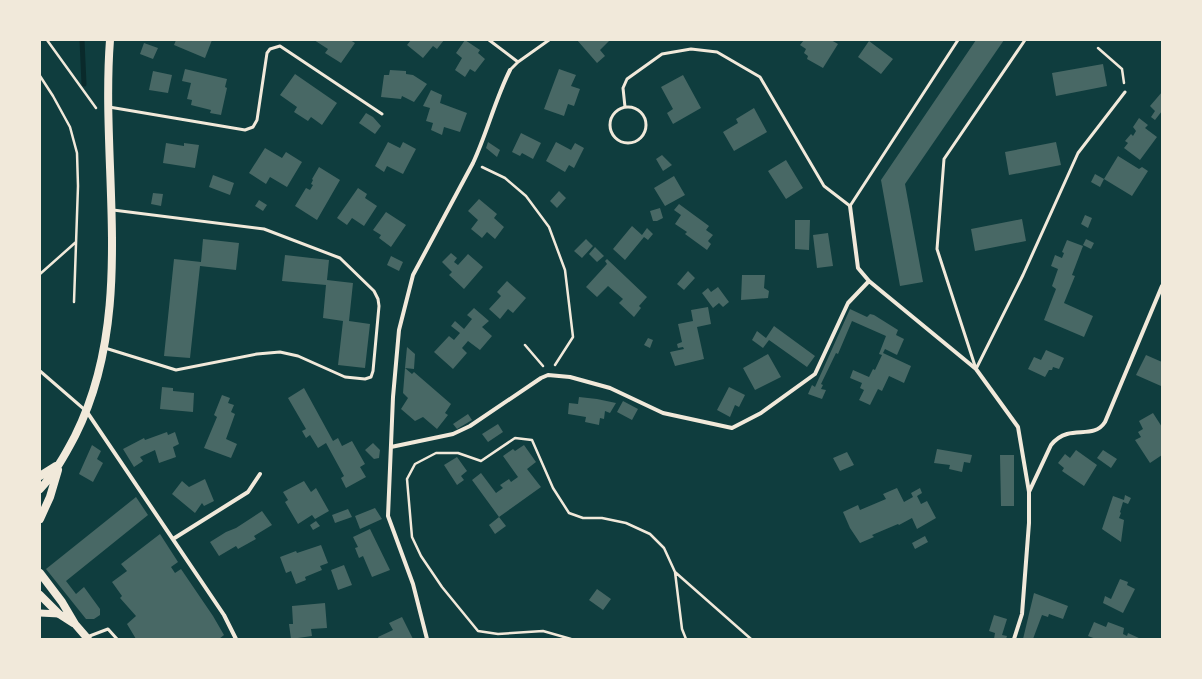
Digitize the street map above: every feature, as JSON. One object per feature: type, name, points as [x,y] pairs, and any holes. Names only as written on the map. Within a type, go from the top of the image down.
[{"type":"main road","points":[[40,519],[50,497],[60,464],[87,412],[103,348],[111,286],[109,125],[110,40]]},
{"type":"main road","points":[[40,476],[60,464]]},
{"type":"main road","points":[[40,489],[60,464]]},
{"type":"main road","points":[[40,573],[62,602],[75,624],[87,638]]},
{"type":"main road","points":[[40,595],[59,614],[75,624]]},
{"type":"street","points":[[427,639],[413,584],[388,516],[393,397],[399,330],[413,276],[473,163],[500,90],[510,70]]},
{"type":"street","points":[[850,206],[858,268],[869,280],[976,369],[1018,427],[1029,492],[1029,523],[1022,614],[1014,639]]},
{"type":"street","points":[[391,447],[453,434],[470,426],[541,378],[548,375],[570,377],[610,388],[663,413],[732,428],[761,413],[815,374],[848,303],[869,280]]},
{"type":"street","points":[[1029,492],[1051,445],[1056,439],[1067,434],[1092,432],[1102,427],[1106,422],[1162,286]]},
{"type":"street","points":[[87,412],[224,616],[236,639]]},
{"type":"street","points":[[173,539],[248,492],[260,474]]},
{"type":"street","points":[[40,613],[59,614]]},
{"type":"lane","points":[[489,40],[518,62]]},
{"type":"lane","points":[[510,70],[518,62],[549,40]]},
{"type":"lane","points":[[625,107],[623,88],[627,79],[662,54],[691,49],[717,52],[760,77],[824,186],[850,206],[958,40]]},
{"type":"lane","points":[[976,369],[936,249],[944,159],[1025,40]]},
{"type":"lane","points":[[109,107],[245,130],[253,127],[257,120],[267,53],[270,49],[280,46],[382,114]]},
{"type":"lane","points":[[976,369],[1023,276],[1078,153],[1125,92]]},
{"type":"lane","points":[[625,107],[638,111],[645,122],[645,129],[642,136],[637,141],[630,143],[617,140],[612,135],[610,128],[610,121],[613,115],[625,107]]},
{"type":"lane","points":[[103,348],[176,370],[257,354],[280,352],[298,356],[345,377],[365,379],[371,377],[373,371],[379,306],[374,291],[340,258],[264,229],[111,210]]},
{"type":"lane","points":[[40,370],[87,412]]},
{"type":"lane","points":[[87,638],[108,629],[117,639]]},
{"type":"path","points":[[47,40],[109,125]]},
{"type":"path","points":[[1098,48],[1122,69],[1125,92]]},
{"type":"path","points":[[40,76],[70,127],[77,154],[78,186],[74,302]]},
{"type":"path","points":[[473,163],[505,178],[526,196],[549,227],[565,270],[573,337],[548,375],[539,360],[525,345]]},
{"type":"path","points":[[40,274],[76,242]]},
{"type":"path","points":[[571,639],[543,631],[498,634],[478,631],[442,588],[420,556],[412,537],[407,479],[415,464],[436,453],[458,453],[481,461],[515,438],[532,440],[553,488],[569,513],[583,518],[602,518],[626,523],[650,534],[664,548],[675,572],[682,630],[686,639]]},
{"type":"path","points":[[675,572],[751,639]]},
{"type":"building","points":[[176,40],[212,40],[205,58],[174,45]]},
{"type":"building","points":[[314,40],[350,40],[355,43],[341,63],[325,53],[328,49]]},
{"type":"building","points":[[411,40],[444,40],[437,49],[433,46],[423,58],[407,45]]},
{"type":"building","points":[[465,40],[480,50],[478,53],[485,59],[475,72],[470,69],[465,77],[455,70],[462,58],[456,53]]},
{"type":"building","points":[[577,40],[610,40],[600,50],[605,56],[597,63]]},
{"type":"building","points":[[804,40],[831,40],[838,44],[823,68],[807,59],[808,56],[804,53],[806,49],[800,45]]},
{"type":"building","points":[[976,40],[1004,40],[905,184],[923,282],[900,286],[881,180]]},
{"type":"building","points":[[869,41],[893,59],[881,74],[858,57]]},
{"type":"building","points":[[144,43],[158,48],[153,59],[140,54]]},
{"type":"building","points":[[1103,64],[1107,86],[1056,96],[1052,73]]},
{"type":"building","points":[[185,69],[227,79],[225,87],[227,88],[221,115],[210,113],[211,110],[191,105],[192,100],[187,99],[191,83],[182,81]]},
{"type":"building","points":[[559,69],[576,75],[571,86],[580,89],[574,106],[568,104],[564,116],[544,109]]},
{"type":"building","points":[[390,70],[406,71],[406,74],[413,75],[427,84],[414,102],[402,96],[401,99],[381,97],[384,75],[389,75]]},
{"type":"building","points":[[153,71],[172,75],[168,93],[149,90]]},
{"type":"building","points":[[295,74],[337,103],[322,125],[311,117],[308,121],[294,112],[297,107],[280,95]]},
{"type":"building","points":[[683,75],[701,108],[673,124],[667,113],[673,109],[661,87]]},
{"type":"building","points":[[431,90],[442,95],[440,103],[467,113],[460,132],[444,127],[442,135],[431,130],[433,123],[426,121],[430,108],[423,106]]},
{"type":"building","points":[[1162,92],[1162,111],[1155,120],[1151,117],[1155,111],[1150,106]]},
{"type":"building","points":[[754,108],[767,132],[734,151],[723,132],[738,123],[736,119]]},
{"type":"building","points":[[366,113],[373,117],[381,126],[375,134],[359,123]]},
{"type":"building","points":[[1139,118],[1148,125],[1145,128],[1157,137],[1140,160],[1124,148],[1128,143],[1125,141],[1131,134],[1133,136],[1136,131],[1133,127]]},
{"type":"building","points":[[521,133],[541,143],[533,159],[522,153],[520,156],[512,152]]},
{"type":"building","points":[[388,142],[400,148],[403,142],[416,149],[403,174],[387,166],[384,172],[375,166]]},
{"type":"building","points":[[488,142],[500,150],[497,157],[486,148]]},
{"type":"building","points":[[556,142],[571,150],[575,143],[584,148],[574,168],[569,165],[565,172],[546,161]]},
{"type":"building","points":[[1056,142],[1061,165],[1009,175],[1005,152]]},
{"type":"building","points":[[166,143],[184,146],[184,143],[199,145],[195,168],[163,163]]},
{"type":"building","points":[[265,148],[282,158],[286,152],[302,162],[287,187],[270,177],[266,184],[249,173]]},
{"type":"building","points":[[662,155],[672,165],[663,171],[656,159]]},
{"type":"building","points":[[1118,156],[1139,169],[1142,167],[1148,171],[1132,196],[1104,179]]},
{"type":"building","points":[[786,160],[803,188],[786,199],[768,171]]},
{"type":"building","points":[[319,167],[340,180],[317,220],[295,206],[306,188],[310,190],[313,185],[311,184],[312,179]]},
{"type":"building","points":[[1095,174],[1104,179],[1100,187],[1091,182]]},
{"type":"building","points":[[213,175],[234,183],[230,195],[209,187]]},
{"type":"building","points":[[674,176],[685,195],[665,206],[654,188]]},
{"type":"building","points":[[358,188],[367,194],[365,198],[377,206],[364,226],[352,218],[347,225],[337,218]]},
{"type":"building","points":[[559,191],[566,198],[557,208],[550,201]]},
{"type":"building","points":[[153,193],[163,194],[161,206],[151,204]]},
{"type":"building","points":[[479,199],[497,214],[494,218],[504,227],[495,239],[487,232],[482,238],[471,229],[478,220],[468,211]]},
{"type":"building","points":[[259,200],[267,205],[263,211],[255,206]]},
{"type":"building","points":[[679,204],[709,226],[706,230],[713,235],[708,241],[711,244],[707,250],[685,234],[687,232],[675,224],[681,215],[674,210]]},
{"type":"building","points":[[660,208],[663,218],[653,221],[650,211]]},
{"type":"building","points":[[386,212],[406,225],[391,247],[379,238],[381,235],[373,230]]},
{"type":"building","points":[[1085,215],[1092,218],[1088,228],[1081,224]]},
{"type":"building","points":[[1022,219],[1026,241],[975,251],[971,229]]},
{"type":"building","points":[[795,220],[810,220],[809,250],[795,249]]},
{"type":"building","points":[[632,226],[642,235],[647,228],[653,234],[648,240],[644,237],[625,260],[613,249]]},
{"type":"building","points":[[828,233],[833,266],[817,268],[813,235]]},
{"type":"building","points":[[203,239],[239,243],[236,270],[200,266],[190,358],[164,356],[174,259],[201,262]]},
{"type":"building","points":[[586,239],[593,246],[582,258],[574,251]]},
{"type":"building","points":[[1086,239],[1094,243],[1091,249],[1083,245]]},
{"type":"building","points":[[1067,240],[1083,246],[1072,275],[1075,276],[1064,303],[1093,316],[1084,337],[1044,320],[1056,289],[1052,286],[1058,269],[1051,266],[1055,255],[1062,258],[1064,253],[1062,252]]},
{"type":"building","points":[[595,247],[604,256],[597,262],[589,254]]},
{"type":"building","points":[[451,253],[457,258],[454,262],[458,265],[468,254],[483,267],[464,289],[449,275],[452,272],[442,262]]},
{"type":"building","points":[[285,255],[329,260],[327,280],[353,283],[349,321],[370,324],[365,368],[338,365],[343,321],[323,318],[326,285],[282,281]]},
{"type":"building","points":[[391,256],[403,262],[399,271],[387,265]]},
{"type":"building","points":[[607,259],[647,297],[639,306],[641,308],[634,317],[619,303],[623,299],[608,286],[597,297],[586,287],[607,264],[605,261]]},
{"type":"building","points":[[688,271],[695,278],[684,290],[677,284]]},
{"type":"building","points":[[742,275],[765,275],[764,288],[769,291],[768,298],[741,300]]},
{"type":"building","points":[[507,281],[526,298],[513,313],[508,309],[500,319],[489,309],[501,296],[497,292]]},
{"type":"building","points":[[718,287],[729,302],[723,307],[719,303],[713,308],[702,293],[708,288],[711,292]]},
{"type":"building","points":[[708,307],[711,324],[697,327],[704,359],[675,366],[670,352],[684,349],[683,347],[678,348],[677,344],[682,342],[678,324],[693,321],[691,310]]},
{"type":"building","points":[[474,308],[489,321],[482,327],[492,336],[480,350],[468,341],[462,348],[467,353],[453,369],[434,352],[449,336],[454,340],[460,333],[451,326],[455,321],[464,329],[472,319],[467,315]]},
{"type":"building","points":[[850,309],[867,317],[870,314],[874,315],[898,330],[896,335],[904,339],[897,355],[885,349],[883,353],[911,366],[904,383],[889,376],[882,391],[878,389],[870,405],[859,400],[864,390],[860,388],[862,383],[850,378],[853,370],[869,377],[873,369],[875,370],[882,355],[879,354],[886,336],[852,321],[838,354],[836,353],[821,384],[823,385],[821,389],[826,390],[822,399],[808,394],[812,385],[815,387]]},
{"type":"building","points":[[774,326],[815,356],[807,367],[769,340],[763,348],[752,340],[757,331],[766,338]]},
{"type":"building","points":[[648,338],[653,340],[650,348],[644,345]]},
{"type":"building","points":[[407,347],[415,354],[414,369],[405,368]]},
{"type":"building","points":[[1046,350],[1064,358],[1059,369],[1053,367],[1052,370],[1049,370],[1045,377],[1028,369],[1034,357],[1041,360]]},
{"type":"building","points":[[768,354],[781,377],[755,390],[743,368]]},
{"type":"building","points":[[1146,355],[1162,362],[1161,386],[1136,375]]},
{"type":"building","points":[[405,368],[412,374],[414,372],[451,404],[445,413],[448,415],[437,429],[423,417],[415,421],[401,409],[408,398],[403,393]]},
{"type":"building","points":[[162,387],[173,388],[173,391],[194,393],[193,412],[160,409]]},
{"type":"building","points":[[729,387],[745,395],[739,407],[735,405],[730,417],[717,410]]},
{"type":"building","points":[[304,388],[333,441],[338,438],[342,446],[352,441],[365,464],[360,467],[366,477],[346,488],[341,478],[344,476],[326,443],[318,448],[310,435],[306,438],[302,431],[306,429],[288,398]]},
{"type":"building","points":[[222,395],[230,398],[228,403],[234,405],[231,412],[235,414],[226,439],[237,444],[231,458],[204,448],[217,417],[214,415]]},
{"type":"building","points":[[579,397],[616,403],[610,413],[605,411],[604,419],[600,418],[599,425],[585,422],[586,417],[568,414],[569,403],[578,404]]},
{"type":"building","points":[[623,401],[638,409],[632,420],[617,412]]},
{"type":"building","points":[[1153,413],[1162,427],[1162,455],[1150,463],[1135,440],[1141,437],[1138,432],[1143,429],[1139,421]]},
{"type":"building","points":[[468,414],[472,420],[457,429],[453,424]]},
{"type":"building","points":[[498,424],[503,432],[488,442],[482,434]]},
{"type":"building","points":[[167,432],[168,435],[175,432],[179,444],[173,447],[176,457],[159,463],[155,450],[140,457],[143,461],[134,467],[123,449],[144,438],[145,440]]},
{"type":"building","points":[[373,443],[380,450],[379,458],[374,459],[365,450]]},
{"type":"building","points":[[92,445],[101,451],[97,459],[103,463],[93,482],[79,474]]},
{"type":"building","points":[[524,445],[536,462],[527,469],[541,487],[499,517],[472,480],[481,473],[496,493],[503,488],[500,485],[509,479],[511,482],[518,477],[503,456],[513,449],[515,451]]},
{"type":"building","points":[[937,449],[972,455],[970,463],[964,462],[962,472],[949,469],[950,465],[934,463]]},
{"type":"building","points":[[1076,450],[1097,465],[1084,486],[1062,471],[1064,468],[1058,463],[1065,454],[1070,458]]},
{"type":"building","points":[[1103,450],[1117,459],[1111,468],[1097,458]]},
{"type":"building","points":[[847,452],[854,465],[840,471],[833,458]]},
{"type":"building","points":[[1000,455],[1014,455],[1014,506],[1001,506]]},
{"type":"building","points":[[457,457],[467,471],[461,476],[464,480],[457,485],[444,465]]},
{"type":"building","points":[[205,479],[214,501],[204,506],[202,503],[195,513],[172,494],[182,481],[189,487]]},
{"type":"building","points":[[304,481],[311,492],[316,488],[329,511],[315,519],[312,515],[298,524],[285,502],[288,500],[283,492]]},
{"type":"building","points":[[897,488],[904,502],[913,497],[911,493],[920,488],[922,493],[917,496],[921,504],[927,501],[936,518],[917,529],[912,518],[899,525],[898,524],[872,535],[874,537],[860,543],[850,528],[843,512],[858,505],[860,510],[886,499],[883,494]]},
{"type":"building","points":[[1125,495],[1131,498],[1128,504],[1123,502],[1120,512],[1119,518],[1124,520],[1121,542],[1102,529],[1113,496],[1124,500]]},
{"type":"building","points":[[136,497],[148,515],[66,581],[76,594],[84,587],[100,609],[100,615],[94,619],[86,619],[46,569]]},
{"type":"building","points":[[375,508],[382,519],[360,529],[355,516]]},
{"type":"building","points":[[348,509],[352,517],[335,523],[332,515]]},
{"type":"building","points":[[262,511],[272,525],[254,536],[256,539],[238,549],[236,546],[219,556],[210,542],[226,532],[236,528]]},
{"type":"building","points":[[499,517],[506,526],[495,534],[489,525]]},
{"type":"building","points":[[316,521],[320,526],[313,530],[310,525]]},
{"type":"building","points":[[370,529],[390,570],[372,577],[363,556],[359,558],[355,548],[358,547],[353,537]]},
{"type":"building","points":[[160,534],[178,562],[171,567],[175,573],[181,569],[213,616],[224,635],[219,639],[136,639],[127,624],[136,616],[120,598],[122,596],[112,582],[127,571],[121,564]]},
{"type":"building","points":[[925,536],[928,542],[915,549],[912,543]]},
{"type":"building","points":[[321,545],[328,563],[320,566],[322,570],[305,577],[306,580],[296,584],[291,571],[286,573],[280,557],[296,551],[297,553]]},
{"type":"building","points":[[344,565],[352,585],[338,590],[331,570]]},
{"type":"building","points":[[1120,579],[1128,582],[1127,585],[1135,589],[1123,613],[1103,603],[1105,596],[1111,599]]},
{"type":"building","points":[[597,589],[611,599],[603,610],[589,600]]},
{"type":"building","points":[[1034,593],[1068,606],[1063,619],[1049,614],[1048,617],[1042,615],[1033,639],[1023,639]]},
{"type":"building","points":[[325,603],[327,628],[311,629],[312,636],[291,639],[289,624],[293,624],[292,606]]},
{"type":"building","points":[[994,615],[1007,619],[1002,635],[1007,636],[1006,639],[994,639],[995,633],[989,631]]},
{"type":"building","points":[[402,617],[413,639],[379,639],[378,637],[393,630],[389,623]]},
{"type":"building","points":[[1094,622],[1106,627],[1108,622],[1124,628],[1123,634],[1127,636],[1128,633],[1141,639],[1096,639],[1088,636]]},
{"type":"waterway","points":[[82,40],[84,84]]}]
